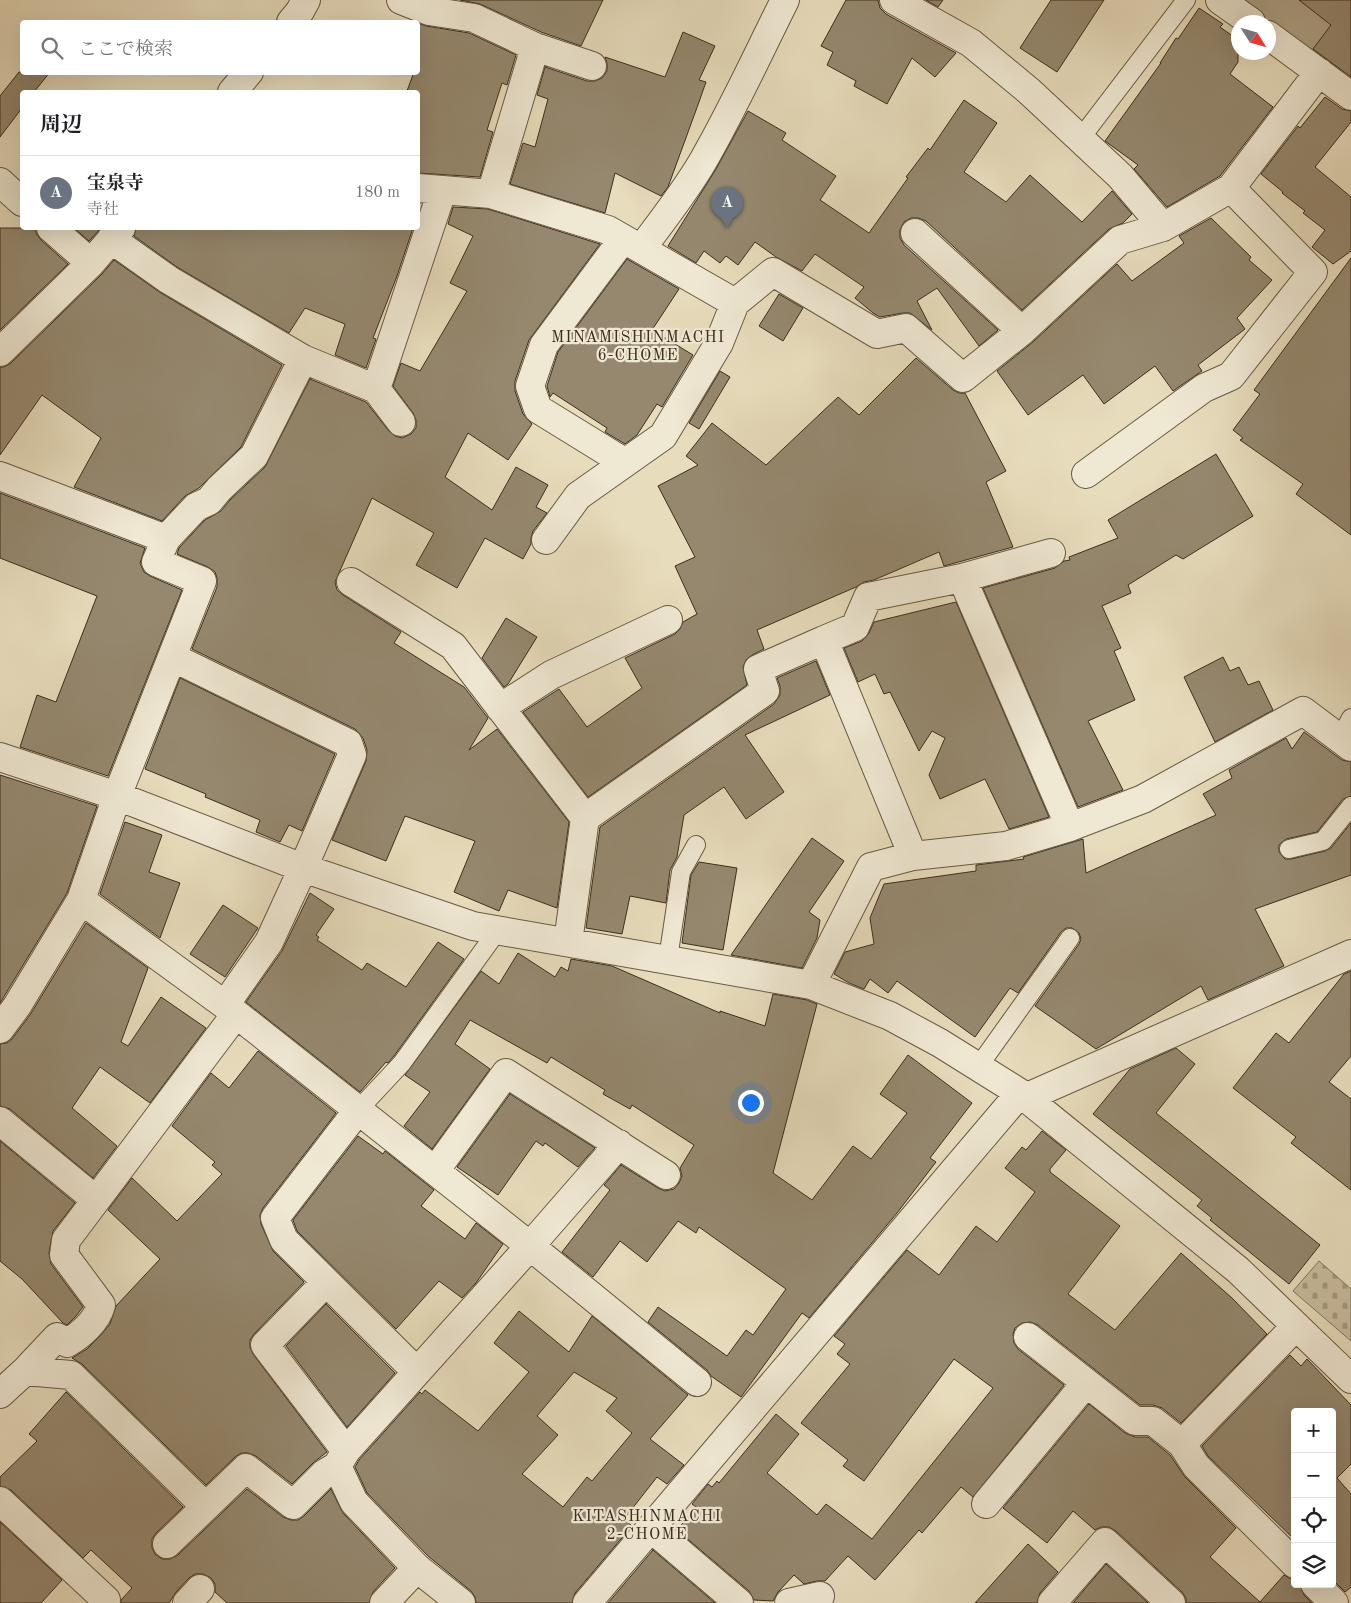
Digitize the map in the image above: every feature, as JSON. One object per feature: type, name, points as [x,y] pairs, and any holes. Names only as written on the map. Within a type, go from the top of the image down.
[{"type":"street","points":[[401,0],[429,11],[479,9],[535,47],[592,66]]},
{"type":"street","points":[[624,462],[538,409],[530,386],[544,345],[632,244],[664,219],[702,162],[738,96],[785,0]]},
{"type":"street","points":[[894,0],[971,43],[1029,91],[1120,176],[1164,228]]},
{"type":"street","points":[[1276,41],[1351,96]]},
{"type":"street","points":[[491,194],[535,47]]},
{"type":"street","points":[[546,540],[578,496],[663,436],[719,343],[735,303],[773,272],[877,334],[906,328],[963,378],[1022,331],[1120,240],[1164,228],[1231,188],[1319,72]]},
{"type":"street","points":[[234,90],[246,75]]},
{"type":"street","points":[[0,182],[20,200]]},
{"type":"street","points":[[1086,474],[1204,388],[1231,376],[1313,272],[1231,188]]},
{"type":"street","points":[[420,227],[430,190],[491,194],[608,230],[735,303]]},
{"type":"street","points":[[53,230],[91,263]]},
{"type":"street","points":[[376,389],[419,230]]},
{"type":"street","points":[[0,352],[91,263],[116,233],[169,280],[303,359],[376,389],[401,422]]},
{"type":"street","points":[[915,233],[1022,331]]},
{"type":"street","points":[[0,1029],[17,1006],[81,900],[117,796],[202,581],[156,562],[166,539],[196,508],[209,501],[254,456],[303,359]]},
{"type":"street","points":[[0,476],[166,539]]},
{"type":"street","points":[[585,818],[765,691],[758,669],[855,627],[868,597],[962,578],[1051,553]]},
{"type":"street","points":[[962,578],[1070,828]]},
{"type":"street","points":[[351,582],[453,646],[585,818],[568,942]]},
{"type":"street","points":[[500,708],[551,675],[668,620]]},
{"type":"street","points":[[824,640],[914,856]]},
{"type":"street","points":[[0,1394],[57,1337],[67,1342],[75,1338],[98,1316],[101,1306],[64,1255],[66,1240],[231,1010],[270,942],[352,755],[348,743],[172,657]]},
{"type":"street","points":[[811,985],[871,867],[914,856],[1006,846],[1070,828],[1143,799],[1303,711],[1347,735]]},
{"type":"street","points":[[0,757],[117,796],[303,868],[473,926],[811,985],[890,1016],[940,1043],[1023,1096],[1238,1270],[1351,1379]]},
{"type":"street","points":[[81,900],[231,1010],[530,1246],[697,1382]]},
{"type":"street","points":[[587,1603],[1023,1096],[1351,954]]},
{"type":"street","points":[[435,1171],[506,1073],[666,1175]]},
{"type":"street","points":[[358,1110],[275,1218],[284,1240],[417,1372]]},
{"type":"street","points":[[0,1121],[96,1200]]},
{"type":"street","points":[[167,1544],[246,1468],[293,1505],[342,1458],[619,1144]]},
{"type":"street","points":[[326,1282],[265,1345],[342,1458],[354,1502],[417,1568],[462,1603]]},
{"type":"street","points":[[1182,1444],[1296,1326]]},
{"type":"street","points":[[1028,1337],[1135,1421],[1153,1421],[1182,1444],[1196,1466],[1291,1560]]},
{"type":"street","points":[[25,1371],[71,1374],[205,1506]]},
{"type":"street","points":[[986,1504],[1086,1383]]},
{"type":"street","points":[[0,1501],[106,1600]]},
{"type":"street","points":[[652,1528],[739,1603]]},
{"type":"street","points":[[1052,1603],[1106,1542],[1171,1603]]},
{"type":"street","points":[[384,1603],[417,1568]]},
{"type":"street","points":[[1319,1588],[1334,1603]]},
{"type":"street","points":[[789,1603],[820,1596]]},
{"type":"street","points":[[1348,1603],[1351,1600]]},
{"type":"lane","points":[[1080,139],[1186,0]]},
{"type":"lane","points":[[1289,849],[1323,841],[1351,806]]},
{"type":"lane","points":[[668,959],[681,872],[696,845]]},
{"type":"lane","points":[[358,1110],[402,1063],[498,930]]},
{"type":"lane","points":[[978,1067],[1070,938]]},
{"type":"green space","points":[[1319,1261],[1351,1289],[1351,1341],[1293,1291]]},
{"type":"building","points":[[460,0],[603,0],[581,46],[541,32],[480,4]]},
{"type":"building","points":[[846,0],[878,0],[880,8],[886,14],[956,53],[935,77],[912,58],[887,104],[854,86],[856,81],[827,65],[833,52],[821,46]]},
{"type":"building","points":[[926,0],[943,0],[938,7]]},
{"type":"building","points":[[1051,0],[1104,0],[1057,72],[1020,48]]},
{"type":"building","points":[[1299,0],[1351,0],[1351,77],[1313,49],[1331,25]]},
{"type":"building","points":[[1199,8],[1223,24],[1220,27],[1231,35],[1231,60],[1238,60],[1230,74],[1273,107],[1220,176],[1167,207],[1134,169],[1138,165],[1105,141],[1161,63],[1176,38],[1178,39]]},
{"type":"building","points":[[420,24],[469,33],[516,55],[507,85],[502,83],[487,130],[493,132],[480,177],[420,173],[420,90],[407,90],[413,75],[420,75]]},
{"type":"building","points":[[683,32],[715,46],[699,80],[706,82],[699,102],[668,187],[661,196],[615,173],[605,213],[510,184],[523,143],[535,147],[548,99],[537,95],[545,67],[587,81],[595,81],[602,78],[607,71],[605,57],[665,77]]},
{"type":"building","points":[[19,72],[20,75],[48,75],[36,90],[20,90],[20,111],[0,137],[0,96]]},
{"type":"building","points":[[1325,97],[1342,109],[1351,111],[1351,122],[1315,167],[1351,197],[1351,251],[1333,264],[1312,247],[1325,230],[1303,213],[1305,211],[1261,174],[1298,126],[1300,128]]},
{"type":"building","points":[[964,100],[997,123],[964,172],[1006,202],[1030,175],[1082,222],[1112,191],[1132,214],[1123,223],[1109,229],[1022,310],[926,221],[911,218],[904,222],[900,230],[900,238],[904,245],[998,330],[979,346],[937,288],[917,301],[932,330],[910,313],[880,317],[873,313],[855,298],[864,287],[815,254],[802,271],[776,257],[755,242],[738,265],[726,256],[720,263],[704,251],[696,263],[668,246],[716,169],[748,111],[786,133],[782,140],[836,176],[820,200],[869,233],[908,178],[906,177],[928,148],[930,150]]},
{"type":"building","points":[[453,207],[488,209],[600,244],[529,340],[515,381],[515,391],[523,414],[532,424],[508,460],[468,433],[445,477],[492,510],[516,467],[548,485],[536,507],[547,513],[533,531],[531,544],[523,559],[485,538],[457,588],[416,565],[434,533],[372,498],[335,582],[337,590],[343,595],[401,632],[394,643],[464,687],[488,718],[469,750],[497,729],[569,822],[557,908],[508,890],[499,911],[454,892],[475,841],[405,816],[386,861],[332,840],[366,761],[367,750],[363,738],[355,729],[192,649],[217,587],[217,578],[215,572],[208,567],[177,554],[179,548],[205,520],[221,511],[265,467],[310,379],[366,402],[395,436],[402,438],[411,434],[416,428],[416,420],[413,413],[393,386],[401,363],[420,371],[467,291],[450,283],[473,236],[448,224]]},
{"type":"building","points":[[1211,218],[1251,257],[1249,260],[1272,280],[1237,318],[1245,329],[1198,365],[1202,371],[1173,391],[1155,366],[1104,404],[1083,375],[1028,415],[997,371],[1033,342],[1117,264],[1132,281],[1184,243],[1179,236]]},
{"type":"building","points":[[0,228],[36,230],[41,240],[68,264],[0,330]]},
{"type":"building","points":[[76,230],[99,230],[89,241]]},
{"type":"building","points":[[136,230],[412,230],[373,338],[376,339],[366,368],[335,355],[345,324],[305,308],[289,333],[177,267],[134,236]]},
{"type":"building","points":[[1351,258],[1351,535],[1296,494],[1303,484],[1240,440],[1243,438],[1233,430],[1260,394],[1254,390]]},
{"type":"building","points":[[627,259],[679,289],[652,330],[693,355],[662,407],[657,404],[637,435],[625,444],[605,432],[607,428],[553,393],[550,397],[547,386],[558,352]]},
{"type":"building","points":[[114,260],[161,293],[282,365],[241,447],[199,488],[185,496],[162,521],[74,487],[101,438],[42,395],[0,455],[0,367],[11,363]]},
{"type":"building","points":[[779,294],[803,308],[783,341],[759,326]]},
{"type":"building","points":[[916,358],[953,390],[965,393],[1006,471],[986,482],[1013,547],[944,566],[939,552],[874,580],[864,582],[757,630],[764,649],[746,660],[743,667],[747,685],[588,797],[523,712],[559,689],[587,727],[642,688],[625,658],[675,634],[683,622],[697,614],[675,566],[695,557],[658,486],[698,465],[686,456],[712,423],[766,465],[838,397],[859,415]]},
{"type":"building","points":[[720,371],[730,377],[699,429],[689,423]]},
{"type":"building","points":[[1216,454],[1253,516],[1183,559],[1176,555],[1128,585],[1131,593],[1102,606],[1121,648],[1114,651],[1135,700],[1088,721],[1123,790],[1078,807],[983,588],[1055,568],[1064,561],[1070,560],[1069,557],[1118,538],[1108,520]]},
{"type":"building","points":[[0,493],[145,548],[140,563],[144,572],[182,590],[108,776],[20,747],[37,695],[56,702],[97,596],[0,558]]},
{"type":"building","points":[[956,602],[1049,817],[1009,829],[985,779],[940,799],[929,775],[945,738],[932,731],[919,751],[890,692],[884,694],[875,674],[858,682],[844,648],[862,641],[869,633],[874,622]]},
{"type":"building","points":[[506,618],[537,637],[508,684],[504,687],[482,658]]},
{"type":"building","points":[[1223,657],[1230,671],[1239,667],[1248,685],[1259,681],[1273,710],[1215,742],[1184,677]]},
{"type":"building","points":[[816,661],[830,695],[745,735],[784,792],[746,819],[724,787],[684,815],[677,857],[670,870],[666,903],[630,896],[622,934],[586,928],[600,827],[774,704],[780,695],[780,686],[777,678]]},
{"type":"building","points":[[180,678],[335,754],[302,831],[289,825],[280,842],[256,832],[260,820],[205,797],[206,794],[145,769]]},
{"type":"building","points":[[1304,732],[1342,760],[1351,762],[1351,796],[1343,799],[1317,832],[1286,839],[1279,845],[1279,852],[1285,859],[1291,859],[1325,851],[1331,848],[1351,823],[1351,875],[1255,909],[1284,966],[1208,1000],[1201,986],[1096,1049],[1035,1006],[1079,944],[1081,939],[1079,933],[1072,928],[1066,928],[1061,932],[1018,993],[1010,988],[975,1037],[897,981],[888,993],[870,979],[864,989],[834,974],[845,952],[874,944],[870,918],[884,884],[976,871],[976,865],[1024,859],[1023,857],[1083,839],[1086,873],[1216,815],[1203,794],[1232,778],[1229,770],[1286,738],[1292,749]]},
{"type":"building","points":[[0,775],[97,806],[67,893],[0,1003]]},
{"type":"building","points":[[125,822],[162,835],[149,872],[180,883],[160,938],[100,894]]},
{"type":"building","points":[[812,838],[844,861],[809,912],[820,920],[817,938],[802,968],[731,955]]},
{"type":"building","points":[[699,862],[737,868],[723,950],[682,943],[691,875]]},
{"type":"building","points":[[310,893],[334,909],[316,935],[319,937],[317,940],[362,970],[367,963],[406,987],[438,942],[464,959],[394,1056],[388,1063],[386,1062],[360,1092],[246,1002],[282,951]]},
{"type":"building","points":[[223,905],[258,928],[225,977],[190,954]]},
{"type":"building","points":[[86,923],[148,968],[121,1042],[128,1046],[161,997],[206,1028],[150,1103],[100,1067],[72,1108],[117,1146],[93,1178],[10,1109],[0,1106],[0,1044],[7,1043],[12,1039],[30,1015]]},
{"type":"building","points":[[518,953],[555,977],[561,967],[568,971],[571,959],[612,966],[720,1013],[720,1011],[765,1026],[773,994],[807,1000],[817,1004],[773,1173],[812,1200],[853,1146],[871,1159],[907,1113],[880,1094],[908,1055],[972,1103],[930,1158],[936,1162],[897,1213],[809,1318],[802,1313],[741,1397],[711,1376],[707,1370],[648,1322],[658,1307],[727,1356],[746,1330],[753,1335],[786,1289],[699,1227],[696,1233],[678,1221],[647,1262],[620,1241],[593,1277],[562,1252],[610,1190],[604,1185],[621,1165],[658,1188],[665,1191],[674,1189],[682,1176],[680,1168],[694,1145],[632,1105],[630,1109],[603,1094],[605,1090],[551,1057],[547,1063],[470,1020],[455,1044],[490,1069],[432,1149],[404,1126],[430,1092],[405,1075],[481,971],[499,984]]},
{"type":"building","points":[[1351,971],[1351,1056],[1329,1082],[1351,1099],[1351,1190],[1291,1143],[1296,1137],[1233,1088],[1276,1033],[1289,1043],[1344,974]]},
{"type":"building","points":[[1176,1048],[1195,1064],[1156,1113],[1320,1245],[1289,1284],[1210,1220],[1212,1218],[1197,1206],[1202,1200],[1093,1114],[1130,1069]]},
{"type":"building","points":[[258,1051],[336,1113],[263,1208],[260,1215],[261,1224],[273,1251],[304,1282],[250,1340],[253,1354],[327,1452],[292,1484],[256,1456],[241,1453],[206,1485],[82,1364],[72,1358],[87,1349],[99,1337],[110,1324],[116,1306],[160,1259],[108,1210],[132,1178],[177,1221],[222,1174],[212,1165],[215,1162],[172,1126],[211,1073],[229,1088]]},
{"type":"building","points":[[510,1094],[595,1148],[578,1167],[545,1143],[543,1146],[536,1141],[498,1195],[457,1167]]},
{"type":"building","points":[[1042,1131],[1066,1150],[1050,1169],[1050,1172],[1120,1226],[1068,1294],[1115,1330],[1181,1253],[1232,1298],[1267,1334],[1181,1423],[1162,1408],[1153,1405],[1140,1405],[1038,1325],[1030,1322],[1022,1323],[1015,1328],[1013,1334],[1014,1343],[1018,1349],[1064,1385],[973,1497],[961,1487],[922,1533],[919,1530],[875,1580],[848,1556],[825,1581],[804,1584],[794,1575],[778,1592],[773,1601],[754,1600],[749,1591],[677,1530],[696,1507],[692,1504],[708,1484],[712,1487],[717,1481],[719,1483],[776,1414],[799,1434],[767,1473],[817,1515],[826,1504],[872,1539],[993,1388],[954,1359],[864,1481],[843,1466],[848,1460],[801,1423],[850,1364],[837,1354],[845,1344],[834,1336],[907,1250],[939,1275],[976,1226],[997,1242],[1035,1192],[1005,1168],[1022,1147],[1026,1150]]},
{"type":"building","points":[[358,1136],[383,1154],[385,1151],[434,1190],[421,1206],[465,1239],[476,1223],[503,1244],[476,1283],[462,1298],[439,1281],[396,1329],[297,1231],[293,1220]]},
{"type":"building","points":[[0,1141],[75,1203],[53,1231],[49,1253],[51,1264],[83,1307],[67,1325],[22,1279],[0,1261]]},
{"type":"building","points":[[326,1304],[395,1373],[347,1427],[286,1346]]},
{"type":"building","points":[[519,1311],[569,1352],[592,1316],[688,1395],[650,1439],[684,1465],[667,1484],[657,1477],[624,1519],[632,1526],[575,1593],[572,1603],[476,1603],[471,1591],[428,1556],[367,1493],[355,1467],[359,1460],[420,1392],[422,1394],[425,1390],[478,1431],[529,1372],[494,1343]],"holes":[[[574,1372],[617,1398],[606,1411],[632,1433],[592,1481],[587,1477],[563,1507],[522,1474],[558,1435],[537,1416]]]},
{"type":"building","points":[[1290,1355],[1301,1366],[1307,1359],[1351,1405],[1351,1464],[1337,1478],[1351,1494],[1351,1587],[1345,1592],[1336,1583],[1336,1408],[1291,1408],[1291,1536],[1208,1456],[1202,1446]]},
{"type":"building","points":[[66,1392],[183,1507],[152,1539],[152,1548],[155,1554],[162,1559],[170,1559],[178,1555],[247,1489],[283,1517],[298,1520],[331,1489],[343,1513],[395,1568],[373,1592],[369,1603],[227,1603],[215,1592],[215,1584],[211,1578],[203,1574],[195,1574],[176,1592],[169,1603],[121,1603],[121,1600],[132,1588],[91,1550],[83,1558],[11,1490],[0,1486],[0,1477],[37,1441],[29,1434]]},
{"type":"building","points":[[1089,1404],[1125,1433],[1135,1437],[1148,1437],[1170,1455],[1185,1477],[1236,1528],[1210,1557],[1260,1602],[1284,1575],[1291,1579],[1291,1588],[1301,1588],[1304,1595],[1312,1603],[1186,1603],[1186,1598],[1182,1592],[1116,1531],[1109,1527],[1101,1527],[1095,1530],[1073,1511],[1047,1543],[1003,1508]]},
{"type":"building","points":[[0,1522],[62,1580],[41,1603],[0,1603]]},
{"type":"building","points":[[1028,1544],[1058,1572],[1040,1593],[1037,1603],[975,1603]]},
{"type":"building","points":[[653,1550],[715,1603],[608,1603]]},
{"type":"building","points":[[1106,1564],[1148,1603],[1073,1603]]},
{"type":"waterway","points":[[1252,0],[1268,12],[1312,15],[1351,44]]},
{"type":"place","name":"宝泉寺","points":[[727,228]]},
{"type":"district","name":"MINAMISHINMACHI 6-CHOME","points":[[638,345]]},
{"type":"district","name":"KITASHINMACHI 2-CHOME","points":[[647,1524]]}]
